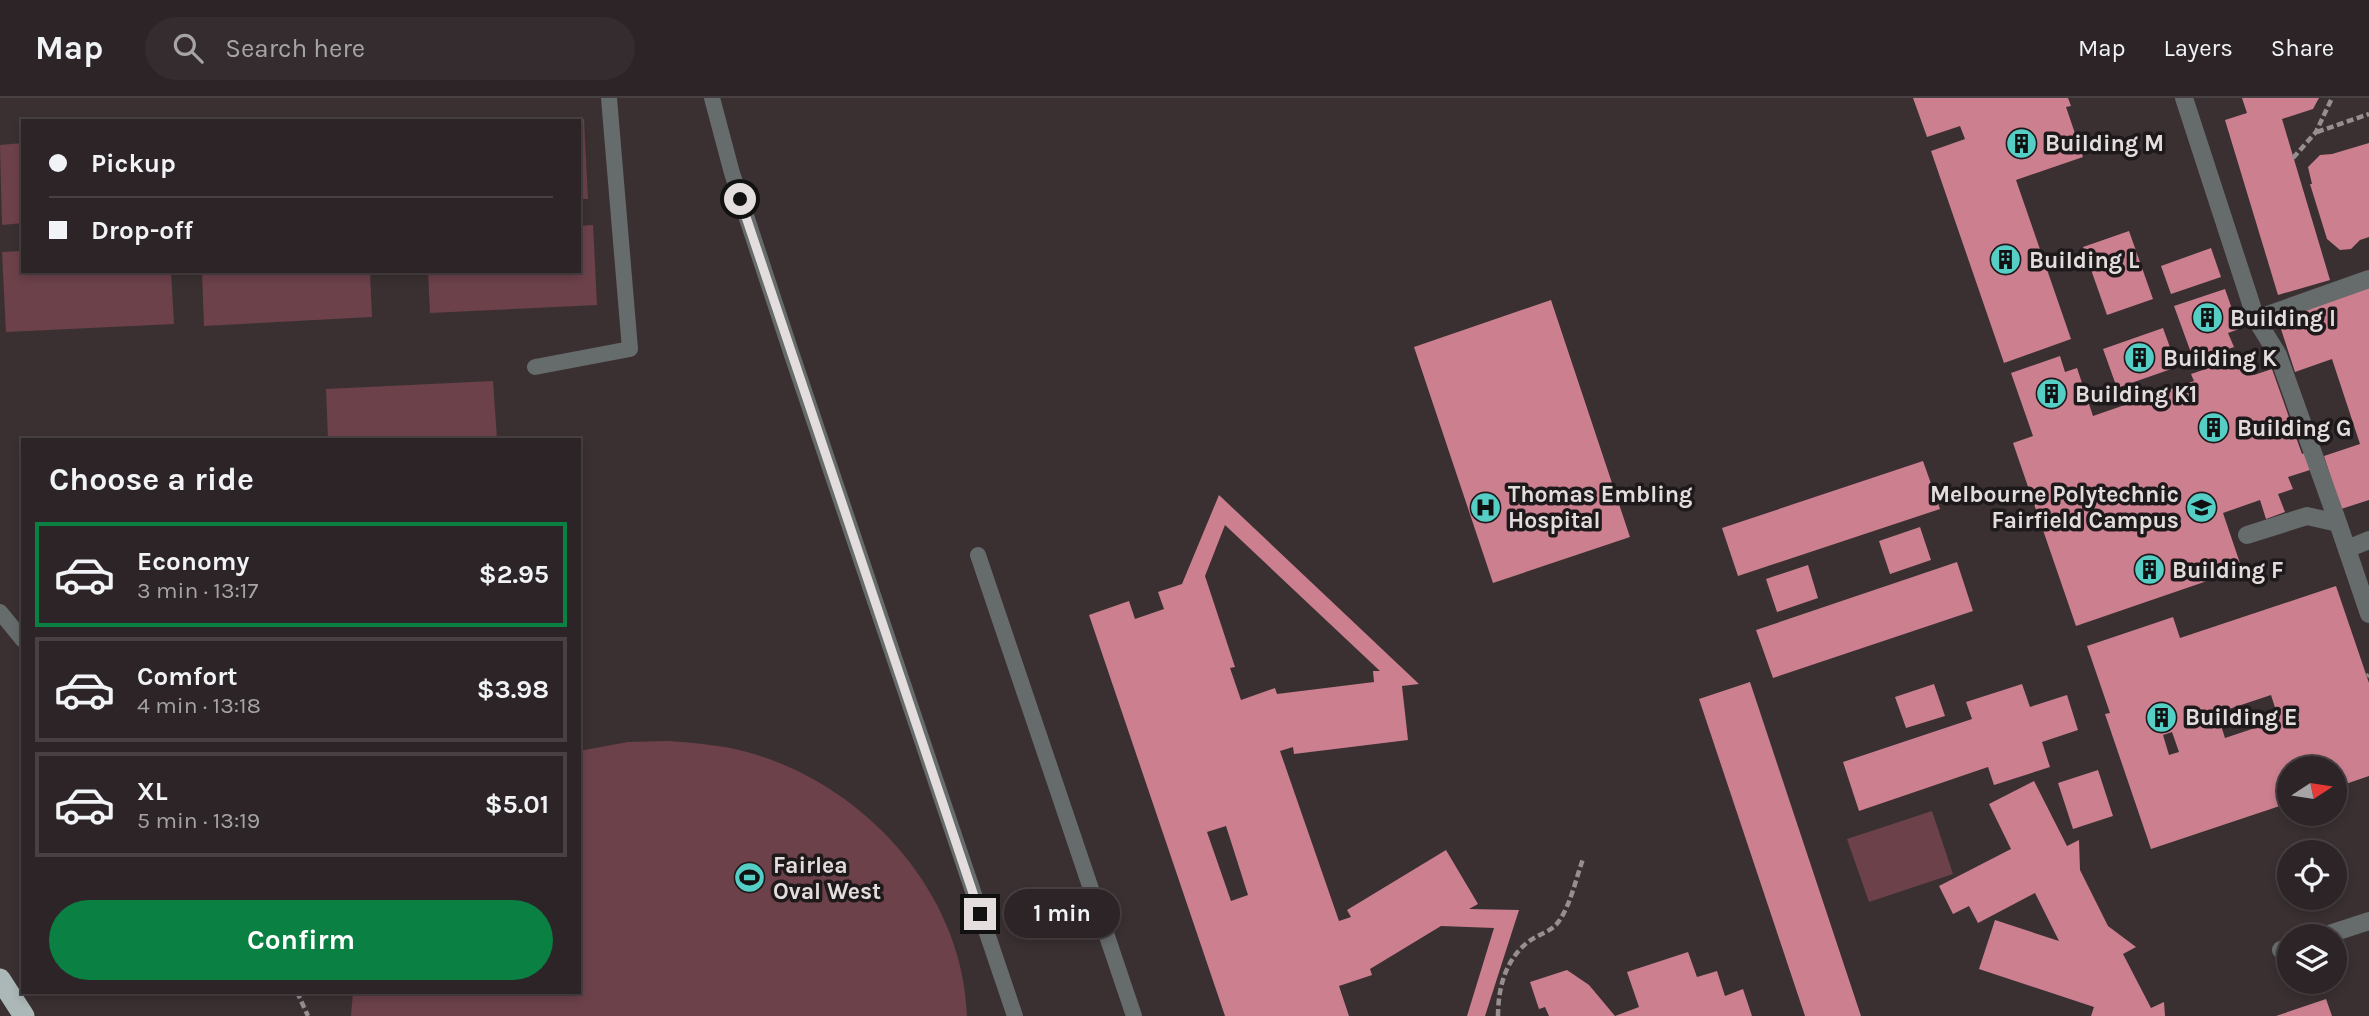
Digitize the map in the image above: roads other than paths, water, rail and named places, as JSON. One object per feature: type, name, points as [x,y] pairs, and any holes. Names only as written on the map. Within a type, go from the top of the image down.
[{"type":"highway","points":[[0,979],[24,1016]]},
{"type":"street","points":[[2184,98],[2256,319],[2278,355],[2369,614]]},
{"type":"street","points":[[2256,319],[2369,279]]},
{"type":"street","points":[[2247,535],[2307,516],[2338,523]]},
{"type":"street","points":[[2347,549],[2369,540]]},
{"type":"street","points":[[2347,929],[2369,922]]},
{"type":"lane","points":[[535,367],[630,349],[609,98]]},
{"type":"lane","points":[[712,98],[732,173],[1015,1016]]},
{"type":"lane","points":[[978,555],[1134,1016]]},
{"type":"lane","points":[[0,612],[21,638]]},
{"type":"place","name":"Building M","points":[[2022,143]]},
{"type":"place","name":"Building L","points":[[2006,260]]},
{"type":"place","name":"Building I","points":[[2207,318]]},
{"type":"place","name":"Building K","points":[[2140,358]]},
{"type":"place","name":"Building K1","points":[[2052,394]]},
{"type":"place","name":"Building G","points":[[2214,428]]},
{"type":"place","name":"Thomas Embling Hospital","points":[[1485,507]]},
{"type":"place","name":"Melbourne Polytechnic Fairfield Campus","points":[[2202,507]]},
{"type":"place","name":"Building F","points":[[2149,570]]},
{"type":"place","name":"Building E","points":[[2162,717]]},
{"type":"place","name":"Fairlea Oval West","points":[[750,878]]}]
